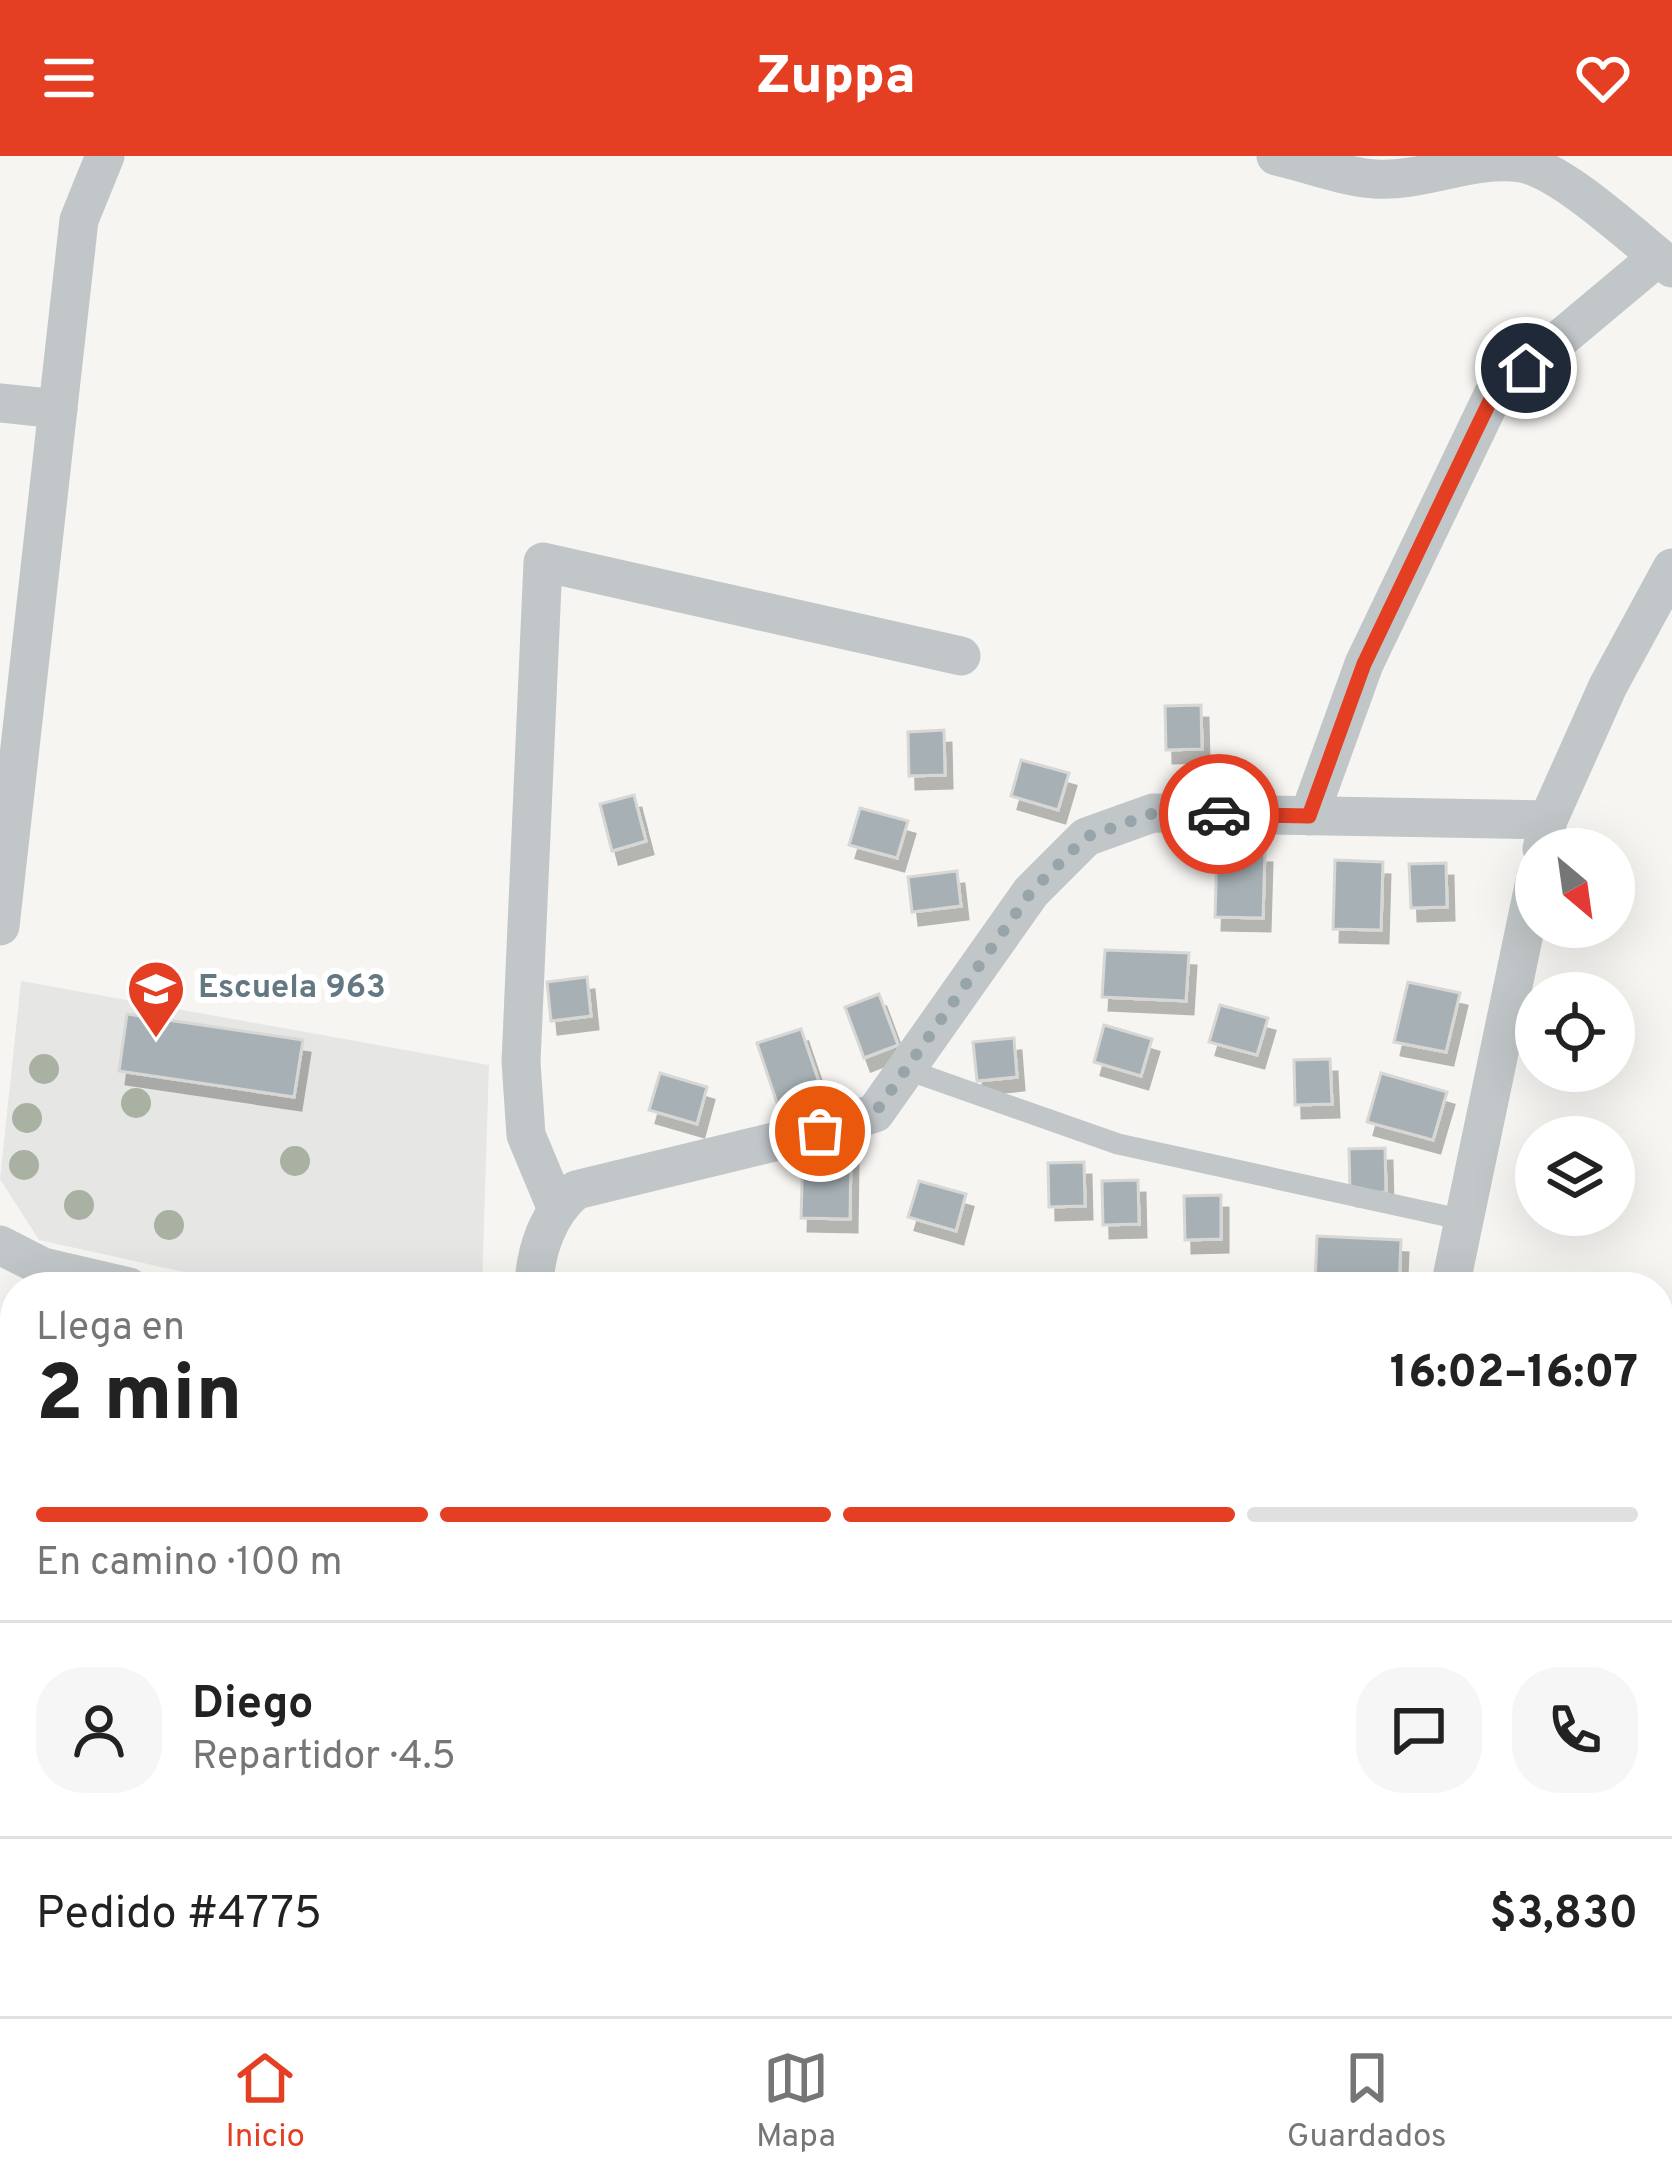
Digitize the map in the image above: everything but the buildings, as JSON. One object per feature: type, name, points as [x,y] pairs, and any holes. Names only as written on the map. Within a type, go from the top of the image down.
[{"type":"street","points":[[0,926],[79,220],[105,156]]},
{"type":"street","points":[[1276,156],[1376,179],[1484,162],[1525,164],[1558,179],[1665,262],[1493,395],[1364,664],[1309,816]]},
{"type":"street","points":[[0,403],[58,409]]},
{"type":"street","points":[[556,1207],[526,1135],[521,1062],[543,562],[961,656]]},
{"type":"street","points":[[1548,828],[1608,686],[1672,568]]},
{"type":"street","points":[[535,1272],[556,1207],[576,1190],[820,1131],[875,1113],[1031,892],[1086,837],[1154,813],[1309,816],[1515,832]]},
{"type":"street","points":[[1453,1272],[1521,948]]},
{"type":"street","points":[[0,1245],[43,1268],[61,1272]]},
{"type":"lane","points":[[908,1070],[1118,1144],[1464,1220]]},
{"type":"shaded area","points":[[21,981],[489,1065],[482,1272],[184,1272],[39,1240],[0,1179]]},
{"type":"way so far","points":[[820,1131],[875,1113],[1031,892],[1086,837],[1154,813],[1219,814]]},
{"type":"place","name":"Escuela 963","points":[[156,1040]]},
{"type":"route","points":[[1219,814],[1309,816],[1364,664],[1474,434],[1493,395],[1526,368]]}]
